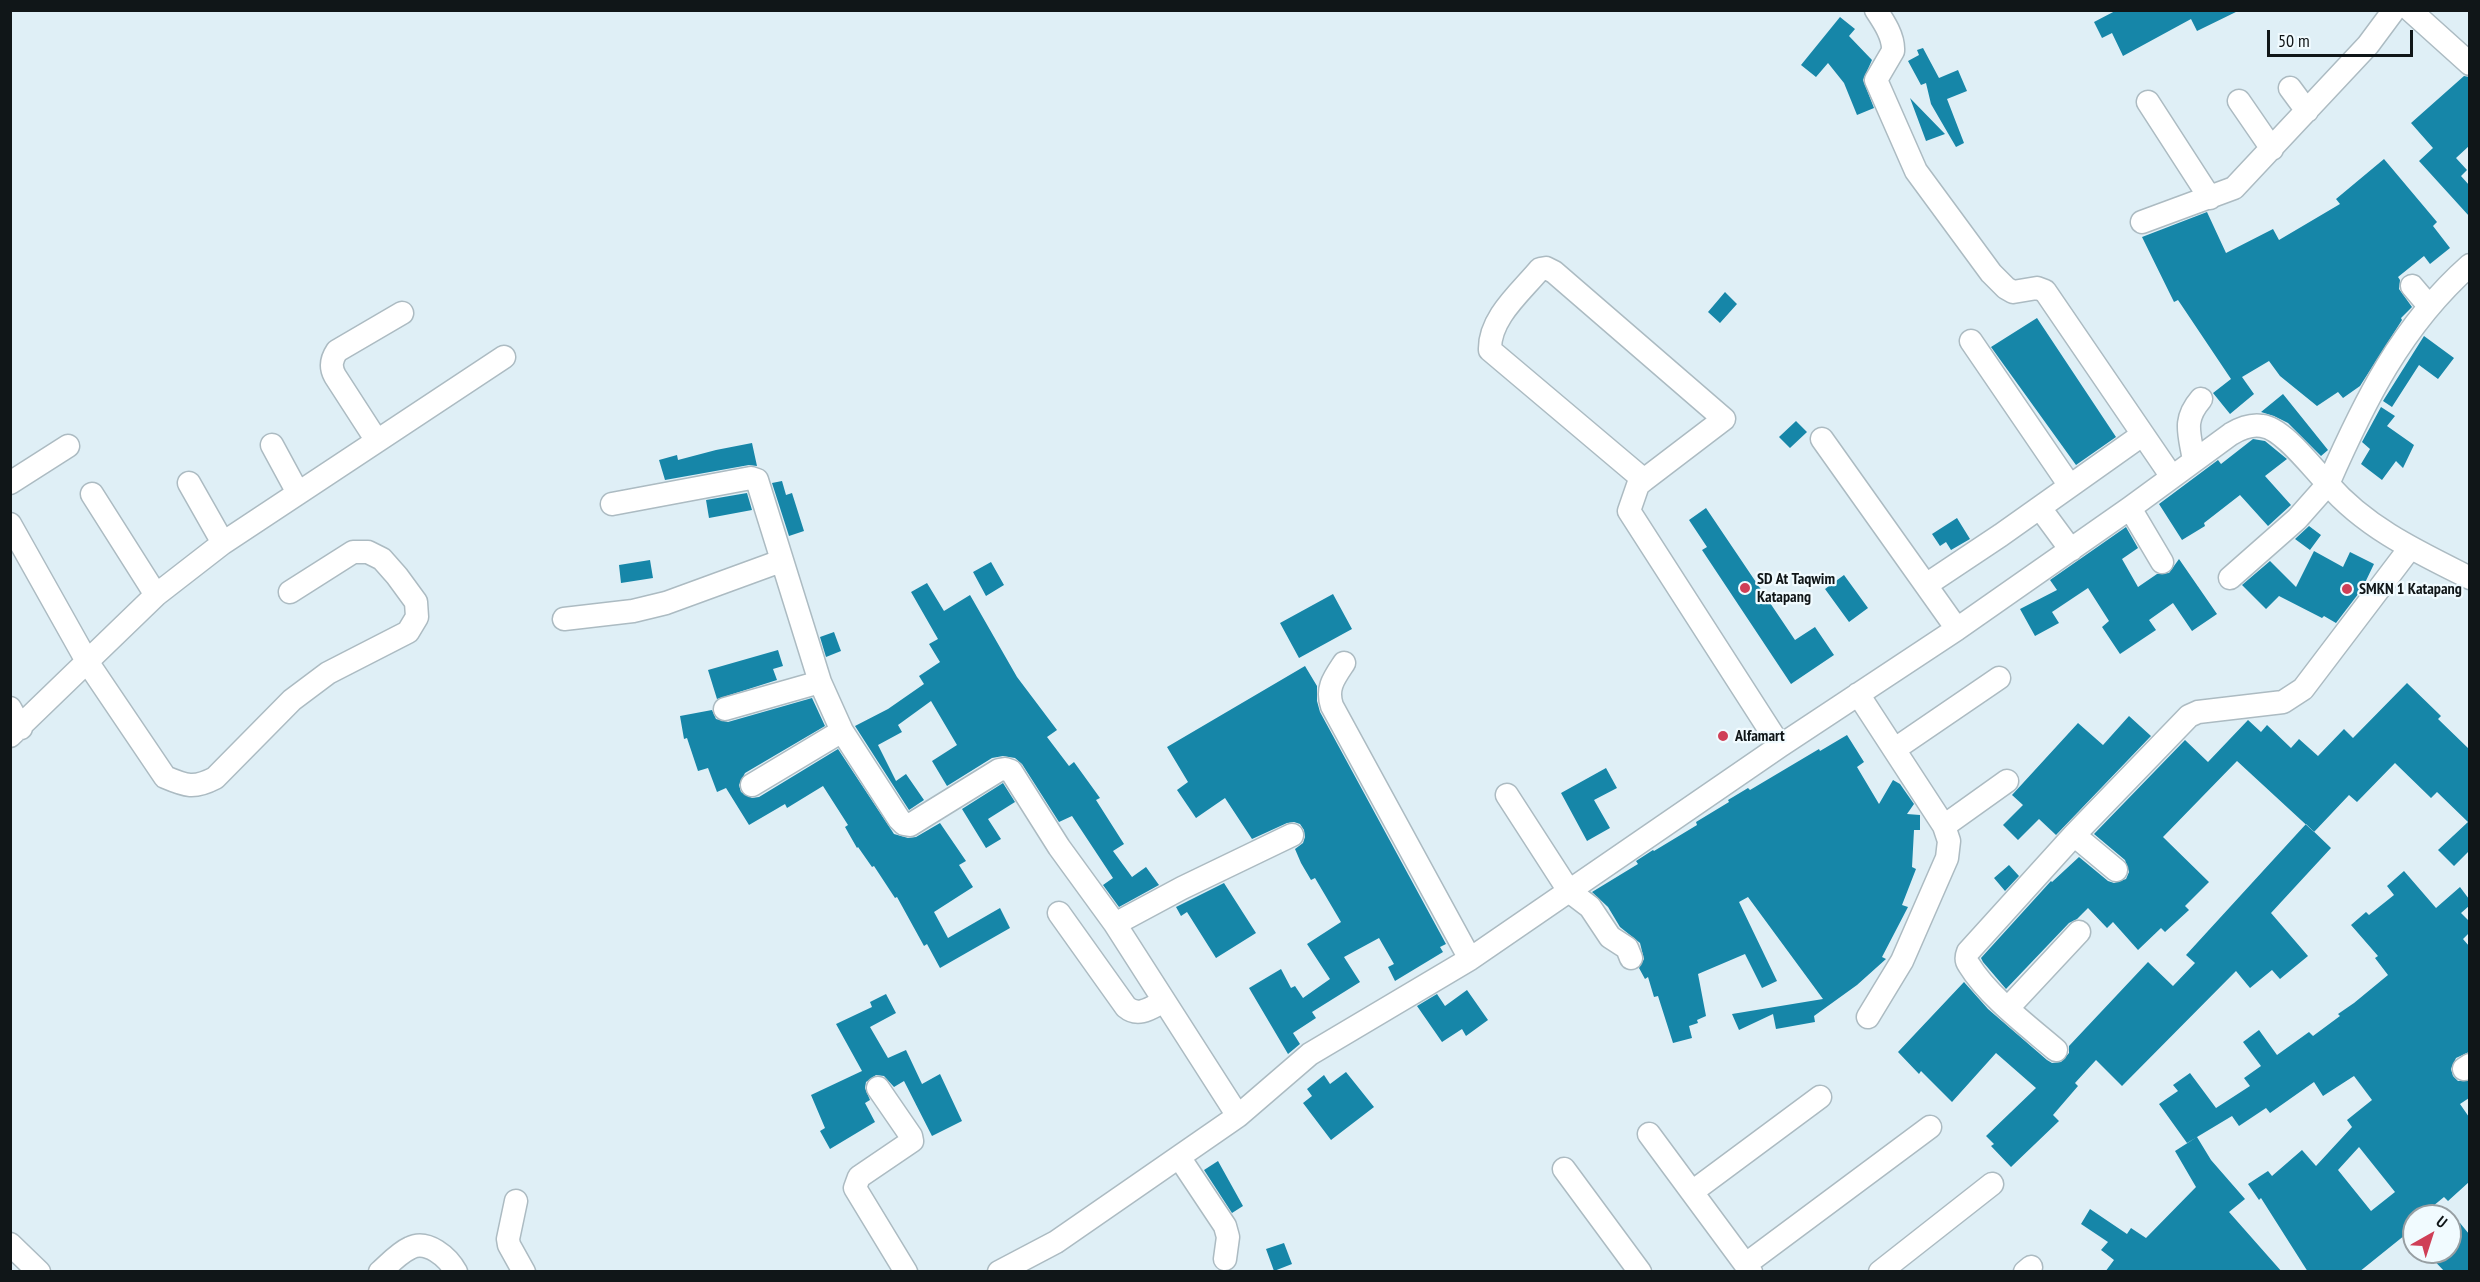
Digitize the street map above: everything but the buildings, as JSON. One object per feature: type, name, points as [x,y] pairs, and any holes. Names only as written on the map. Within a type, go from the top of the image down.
[{"type":"street","points":[[1876,10],[1894,47],[1876,80],[1916,171],[1991,273],[2006,288],[2013,292],[2037,288],[2045,291],[2172,477]]},
{"type":"street","points":[[2142,222],[2234,188],[2368,45],[2394,10]]},
{"type":"street","points":[[2410,10],[2469,64]]},
{"type":"street","points":[[2290,88],[2307,111]]},
{"type":"street","points":[[2239,101],[2272,150]]},
{"type":"street","points":[[2148,102],[2211,198]]},
{"type":"street","points":[[2230,578],[2297,519],[2328,484],[2362,408],[2378,380],[2438,294],[2469,265]]},
{"type":"street","points":[[1644,480],[1490,350],[1490,337],[1494,324],[1540,269],[1546,268],[1554,273],[1724,419],[1638,485],[1629,511],[1780,746]]},
{"type":"street","points":[[2412,285],[2429,306]]},
{"type":"street","points":[[377,441],[335,376],[332,362],[337,351],[402,313]]},
{"type":"street","points":[[1971,341],[2070,486]]},
{"type":"street","points":[[14,724],[87,663],[156,595],[223,543],[504,357]]},
{"type":"street","points":[[2194,461],[2188,419],[2191,411],[2201,399]]},
{"type":"street","points":[[999,1272],[1056,1242],[1238,1116],[1310,1054],[1470,959],[1780,746],[1957,629],[2244,427],[2263,426],[2282,436],[2344,503],[2362,517],[2410,548],[2469,578]]},
{"type":"street","points":[[1926,585],[2142,435]]},
{"type":"street","points":[[1822,439],[1957,629]]},
{"type":"street","points":[[272,445],[298,493]]},
{"type":"street","points":[[10,483],[68,447]]},
{"type":"street","points":[[612,504],[754,478],[757,480],[820,682],[842,731],[880,792],[904,824],[910,825],[999,770],[1011,771],[1059,847],[1115,924],[1238,1116]]},
{"type":"street","points":[[189,483],[223,543]]},
{"type":"street","points":[[92,494],[156,595]]},
{"type":"street","points":[[2040,508],[2071,550]]},
{"type":"street","points":[[2130,508],[2162,562]]},
{"type":"street","points":[[10,524],[87,663],[165,777],[182,784],[199,787],[215,778],[292,700],[327,674],[408,632],[417,616],[416,602],[397,576],[382,559],[368,552],[353,552],[290,592]]},
{"type":"street","points":[[2056,1050],[2008,1008],[1968,965],[1966,958],[1968,952],[2074,835],[2189,716],[2198,712],[2283,702],[2302,689],[2410,548]]},
{"type":"street","points":[[564,619],[633,611],[666,603],[781,561]]},
{"type":"street","points":[[1344,663],[1330,684],[1328,695],[1332,706],[1470,959]]},
{"type":"street","points":[[1895,749],[1999,678]]},
{"type":"street","points":[[725,709],[820,682]]},
{"type":"street","points":[[1858,694],[1944,826],[1949,841],[1947,858],[1902,961],[1868,1017]]},
{"type":"street","points":[[752,784],[842,731]]},
{"type":"street","points":[[1944,826],[2007,781]]},
{"type":"street","points":[[1507,795],[1569,891],[1590,907],[1610,937],[1627,948],[1631,958]]},
{"type":"street","points":[[1115,924],[1182,888],[1292,835]]},
{"type":"street","points":[[2074,835],[2116,870]]},
{"type":"street","points":[[1059,913],[1131,1012],[1139,1013],[1164,1001]]},
{"type":"street","points":[[2008,1008],[2079,932]]},
{"type":"street","points":[[878,1088],[911,1136],[912,1141],[859,1177],[855,1188],[906,1272]]},
{"type":"street","points":[[1692,1192],[1820,1097]]},
{"type":"street","points":[[1649,1134],[1748,1268],[1929,1127]]},
{"type":"street","points":[[1179,1156],[1225,1226],[1228,1237],[1225,1259]]},
{"type":"street","points":[[1564,1169],[1640,1272]]},
{"type":"street","points":[[1880,1272],[1992,1184]]},
{"type":"street","points":[[516,1201],[508,1239],[524,1272]]},
{"type":"street","points":[[10,1244],[39,1272]]},
{"type":"street","points":[[380,1272],[411,1247],[426,1246],[441,1254],[456,1272]]},
{"type":"place","name":"SD At Taqwim Katapang","points":[[1745,588]]},
{"type":"place","name":"SMKN 1 Katapang","points":[[2347,589]]},
{"type":"place","name":"Alfamart","points":[[1723,736]]}]
